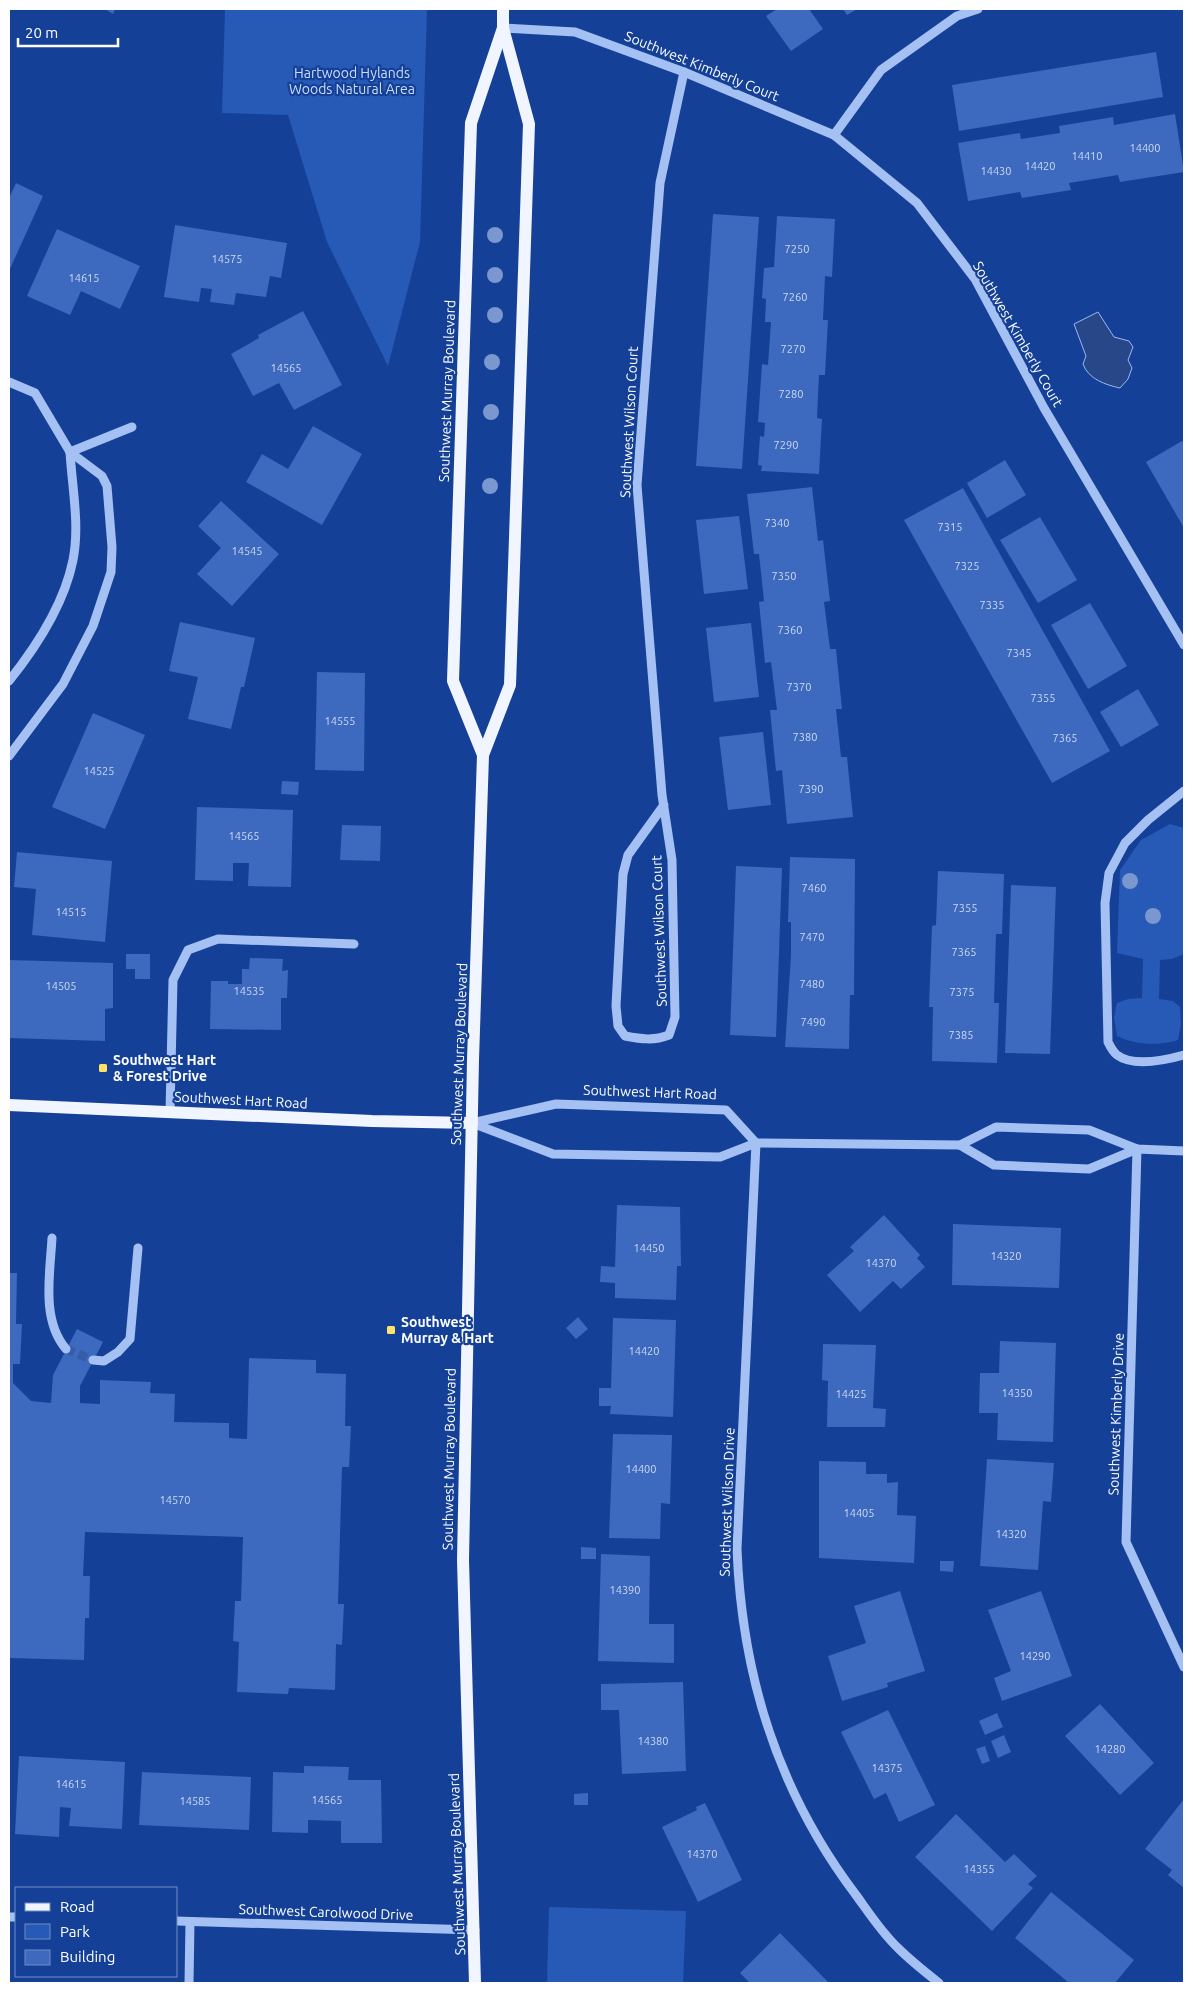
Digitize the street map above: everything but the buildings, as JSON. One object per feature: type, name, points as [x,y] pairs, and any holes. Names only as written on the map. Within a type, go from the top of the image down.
[{"type":"main road","name":"Southwest Murray Boulevard","points":[[475,1983],[475,1930],[463,1560],[472,1123],[483,755],[510,685],[529,134],[529,124],[503,28],[503,9]]},
{"type":"main road","name":"Southwest Murray Boulevard","points":[[483,755],[453,680],[453,662],[471,123],[503,28]]},
{"type":"main road","name":"Southwest Hart Road","points":[[9,1105],[372,1121],[472,1123]]},
{"type":"street","points":[[834,135],[881,70],[957,16],[978,9]]},
{"type":"street","name":"Southwest Kimberly Court","points":[[503,28],[575,32],[684,72],[834,135],[918,203],[975,279],[1044,408],[1184,645]]},
{"type":"street","name":"Southwest Wilson Court","points":[[664,805],[628,856],[623,874],[616,1006],[618,1026],[625,1036],[643,1039],[658,1039],[669,1035],[675,1018],[672,860],[664,805],[637,485],[660,182],[684,72]]},
{"type":"street","points":[[9,382],[35,393],[70,452],[102,476],[107,486],[112,547],[110,572],[93,626],[63,684],[9,756]]},
{"type":"street","points":[[70,452],[132,427]]},
{"type":"street","points":[[9,681],[35,648],[60,599],[73,559],[75,523],[70,452]]},
{"type":"street","points":[[1184,792],[1148,820],[1125,843],[1109,873],[1105,903],[1108,1042],[1116,1055],[1129,1060],[1159,1061],[1184,1056]]},
{"type":"street","points":[[170,1112],[173,980],[188,950],[218,939],[354,944]]},
{"type":"street","name":"Southwest Hart Road","points":[[472,1123],[556,1104],[726,1110],[756,1143]]},
{"type":"street","name":"Southwest Hart Road","points":[[472,1123],[554,1154],[720,1157],[756,1143],[960,1145],[996,1127],[1089,1130],[1137,1149],[1184,1150]]},
{"type":"street","name":"Southwest Wilson Drive","points":[[756,1143],[737,1549],[739,1596],[746,1647],[774,1748],[790,1787],[813,1833],[838,1872],[898,1948],[939,1983]]},
{"type":"street","name":"Southwest Hart Road","points":[[960,1145],[994,1165],[1089,1169],[1137,1149]]},
{"type":"street","name":"Southwest Kimberly Drive","points":[[1137,1149],[1126,1542],[1184,1667]]},
{"type":"street","points":[[52,1238],[49,1302],[51,1320],[58,1340],[66,1350]]},
{"type":"street","points":[[93,1360],[104,1361],[118,1352],[130,1339],[138,1248]]},
{"type":"street","name":"Southwest Carolwood Drive","points":[[178,1921],[475,1930]]},
{"type":"street","points":[[188,1983],[190,1922]]},
{"type":"green space","name":"Hartwood Hylands Woods Natural Area","points":[[225,9],[427,9],[420,242],[388,366],[327,242],[288,115],[222,113]]},
{"type":"green space","points":[[1170,824],[1184,828],[1184,954],[1172,959],[1160,960],[1159,999],[1173,1001],[1180,1007],[1181,1024],[1178,1040],[1155,1044],[1139,1043],[1117,1036],[1114,1017],[1117,1003],[1128,999],[1142,998],[1143,959],[1117,953],[1120,870],[1141,840]]},
{"type":"green space","points":[[549,1907],[686,1911],[683,1983],[547,1983]]},
{"type":"shaded area","points":[[1098,312],[1114,337],[1129,341],[1133,347],[1128,360],[1132,368],[1128,379],[1120,388],[1103,383],[1093,377],[1083,364],[1086,356],[1074,324]]},
{"type":"tunnel","points":[[66,1349],[93,1360]]},
{"type":"place","name":"Southwest Hart & Forest Drive","points":[[103,1068]]},
{"type":"place","name":"Southwest Murray & Hart","points":[[391,1330]]}]
